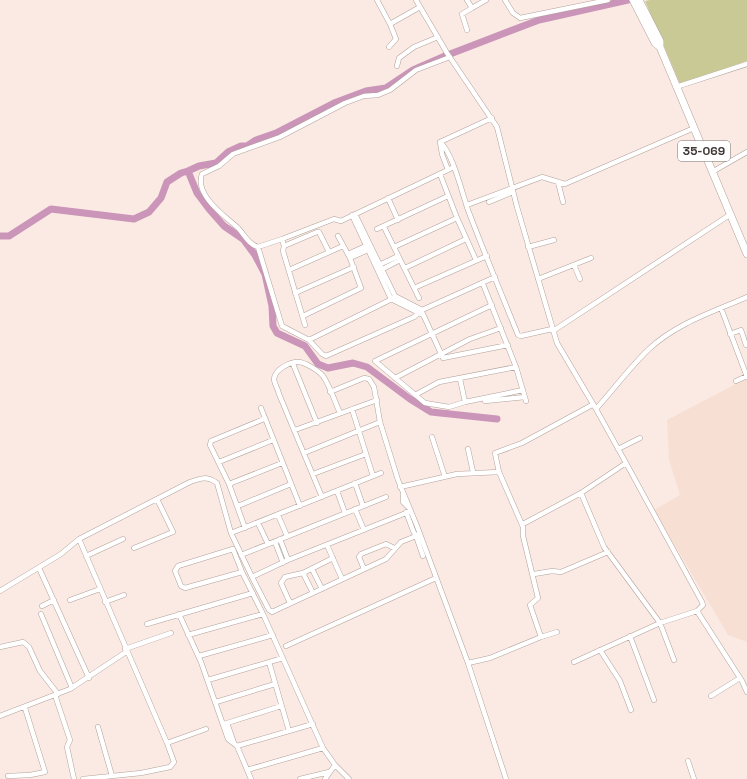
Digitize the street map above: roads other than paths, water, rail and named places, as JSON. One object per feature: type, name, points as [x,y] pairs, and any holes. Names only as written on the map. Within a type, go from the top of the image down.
[{"type":"main road","name":"35-069","points":[[636,1],[660,41],[660,47],[676,87],[747,254]]},
{"type":"street","points":[[377,0],[396,39],[389,47]]},
{"type":"street","points":[[416,0],[448,55],[497,127],[528,247],[553,330],[563,352],[626,463],[703,606],[697,610],[660,623],[630,636],[574,662]]},
{"type":"street","points":[[467,0],[472,8]]},
{"type":"street","points":[[467,30],[462,14],[486,0]]},
{"type":"street","points":[[505,0],[513,13],[520,18],[608,0]]},
{"type":"street","points":[[390,24],[420,7]]},
{"type":"street","points":[[397,66],[399,58],[409,51],[438,38]]},
{"type":"street","points":[[448,55],[416,70],[384,92],[364,96],[345,103],[280,137],[233,154],[219,166],[202,174],[200,178],[204,192],[213,207],[239,229],[249,242],[258,247],[282,326],[309,340],[322,354],[329,355],[483,284],[495,277]]},
{"type":"street","points":[[676,87],[747,64]]},
{"type":"street","points":[[440,142],[492,118]]},
{"type":"street","points":[[489,202],[542,177],[565,184],[694,128]]},
{"type":"street","points":[[440,142],[444,145],[454,167],[467,205],[519,336],[553,330],[731,214]]},
{"type":"street","points":[[440,142],[442,154],[448,170]]},
{"type":"street","points":[[712,172],[747,152]]},
{"type":"street","points":[[258,247],[334,219],[341,221],[454,167]]},
{"type":"street","points":[[440,174],[466,240],[476,260]]},
{"type":"street","points":[[558,182],[563,202]]},
{"type":"street","points":[[467,205],[513,190]]},
{"type":"street","points":[[377,229],[448,196]]},
{"type":"street","points":[[388,198],[398,220]]},
{"type":"street","points":[[354,214],[378,268],[394,298],[421,313],[440,355],[446,358],[508,345]]},
{"type":"street","points":[[394,247],[457,218]]},
{"type":"street","points":[[384,227],[419,298]]},
{"type":"street","points":[[284,246],[319,232],[329,252]]},
{"type":"street","points":[[302,316],[361,288],[354,267],[338,236]]},
{"type":"street","points":[[282,239],[284,246],[283,251],[305,325]]},
{"type":"street","points":[[405,268],[466,240]]},
{"type":"street","points":[[528,247],[554,240]]},
{"type":"street","points":[[289,270],[343,246]]},
{"type":"street","points":[[349,256],[369,247]]},
{"type":"street","points":[[414,288],[487,256]]},
{"type":"street","points":[[378,268],[399,258]]},
{"type":"street","points":[[538,279],[591,258]]},
{"type":"street","points":[[574,265],[580,279]]},
{"type":"street","points":[[295,293],[354,267]]},
{"type":"street","points":[[479,399],[484,401],[526,399],[508,345],[483,284]]},
{"type":"street","points":[[541,637],[530,606],[538,598],[534,574],[523,536],[523,527],[499,472],[496,451],[522,443],[594,407],[659,341],[694,319],[747,297]]},
{"type":"street","points":[[309,340],[394,298]]},
{"type":"street","points":[[492,305],[375,361],[415,395],[426,403],[436,406],[449,407],[465,402],[523,390]]},
{"type":"street","points":[[721,308],[746,374],[736,382]]},
{"type":"street","points":[[395,378],[470,339],[501,328]]},
{"type":"street","points":[[730,334],[741,330],[746,345]]},
{"type":"street","points":[[322,497],[274,379],[279,369],[297,362],[303,363],[322,376],[340,413]]},
{"type":"street","points":[[293,364],[317,423]]},
{"type":"street","points":[[415,395],[439,382],[516,367]]},
{"type":"street","points":[[330,392],[364,378],[369,379],[374,387],[380,422],[400,487],[403,492],[403,502],[422,538],[468,663],[506,779]]},
{"type":"street","points":[[460,379],[465,402]]},
{"type":"street","points":[[294,430],[317,423],[376,400]]},
{"type":"street","points":[[260,408],[300,506]]},
{"type":"street","points":[[352,409],[373,476]]},
{"type":"street","points":[[246,528],[229,484],[210,445],[212,441],[264,419]]},
{"type":"street","points":[[304,453],[380,422]]},
{"type":"street","points":[[432,437],[444,477]]},
{"type":"street","points":[[618,449],[640,438]]},
{"type":"street","points":[[219,462],[273,440]]},
{"type":"street","points":[[468,449],[476,472]]},
{"type":"street","points":[[313,474],[366,454]]},
{"type":"street","points":[[229,484],[282,463]]},
{"type":"street","points":[[523,527],[581,493],[626,463]]},
{"type":"street","points":[[400,487],[444,477],[476,472],[499,472]]},
{"type":"street","points":[[231,533],[381,473]]},
{"type":"street","points":[[0,591],[61,554],[79,539],[190,482],[203,478],[210,478],[218,483],[231,533],[269,610],[272,612],[386,559],[394,548],[401,542],[416,536],[422,538]]},
{"type":"street","points":[[355,483],[362,506]]},
{"type":"street","points":[[238,506],[291,484]]},
{"type":"street","points":[[337,491],[345,513]]},
{"type":"street","points":[[581,493],[608,552],[648,604],[660,623],[674,660]]},
{"type":"street","points":[[241,555],[386,497]]},
{"type":"street","points":[[134,548],[172,533],[157,499]]},
{"type":"street","points":[[355,509],[364,530]]},
{"type":"street","points":[[252,577],[409,511]]},
{"type":"street","points":[[409,511],[423,556]]},
{"type":"street","points":[[278,515],[288,536]]},
{"type":"street","points":[[258,523],[268,544]]},
{"type":"street","points":[[79,539],[174,762],[173,765],[141,773],[83,779]]},
{"type":"street","points":[[86,556],[124,539]]},
{"type":"street","points":[[280,539],[286,562]]},
{"type":"street","points":[[275,542],[286,562]]},
{"type":"street","points":[[364,569],[359,557],[361,554],[386,544],[394,548]]},
{"type":"street","points":[[327,545],[342,579]]},
{"type":"street","points":[[242,572],[183,588],[175,571],[176,568],[200,558],[233,549],[242,572],[264,614],[323,748],[335,765],[348,779]]},
{"type":"street","points":[[534,574],[556,572],[593,560],[608,552]]},
{"type":"street","points":[[290,603],[281,583],[283,579],[290,574],[303,573],[333,558]]},
{"type":"street","points":[[39,568],[89,678]]},
{"type":"street","points":[[312,569],[322,588]]},
{"type":"street","points":[[303,573],[313,593]]},
{"type":"street","points":[[286,646],[436,578]]},
{"type":"street","points":[[70,600],[100,589]]},
{"type":"street","points":[[147,624],[253,593]]},
{"type":"street","points":[[105,602],[124,595]]},
{"type":"street","points":[[42,606],[54,600]]},
{"type":"street","points":[[697,610],[740,678],[747,692]]},
{"type":"street","points":[[41,614],[72,688]]},
{"type":"street","points":[[179,614],[199,656],[225,724],[251,779]]},
{"type":"street","points":[[188,635],[264,614]]},
{"type":"street","points":[[468,663],[490,658],[557,632]]},
{"type":"street","points":[[0,716],[25,708],[72,688],[89,678],[126,651],[171,633]]},
{"type":"street","points":[[199,656],[273,635]]},
{"type":"street","points":[[630,636],[654,700]]},
{"type":"street","points":[[0,648],[22,642],[29,647],[40,670],[56,695],[70,740],[67,747],[74,779]]},
{"type":"street","points":[[600,650],[620,681],[631,710]]},
{"type":"street","points":[[208,680],[283,658]]},
{"type":"street","points":[[269,662],[289,731]]},
{"type":"street","points":[[711,696],[740,678]]},
{"type":"street","points":[[216,702],[275,684]]},
{"type":"street","points":[[225,724],[281,706]]},
{"type":"street","points":[[8,776],[31,777],[43,774],[45,770],[25,708]]},
{"type":"street","points":[[235,745],[313,724]]},
{"type":"street","points":[[98,727],[112,776]]},
{"type":"street","points":[[167,743],[206,728]]},
{"type":"street","points":[[247,770],[323,748]]},
{"type":"street","points":[[688,760],[694,779]]},
{"type":"street","points":[[325,779],[335,765]]},
{"type":"street","points":[[300,779],[329,772]]},
{"type":"street","points":[[141,773],[143,779]]},
{"type":"waterway","points":[[188,171],[199,166],[216,163],[228,152],[241,146],[247,146],[256,140],[276,133],[334,103],[366,91],[386,88],[413,70],[445,56],[539,20],[628,0]]},
{"type":"waterway","points":[[0,236],[9,236],[51,209],[134,219],[149,212],[161,198],[167,182],[181,173],[188,171],[197,193],[209,209],[224,226],[243,239],[255,255],[265,274],[272,306],[273,326],[277,333],[305,346],[318,364],[328,368],[353,363],[367,367],[410,399],[431,412],[497,419]]}]
